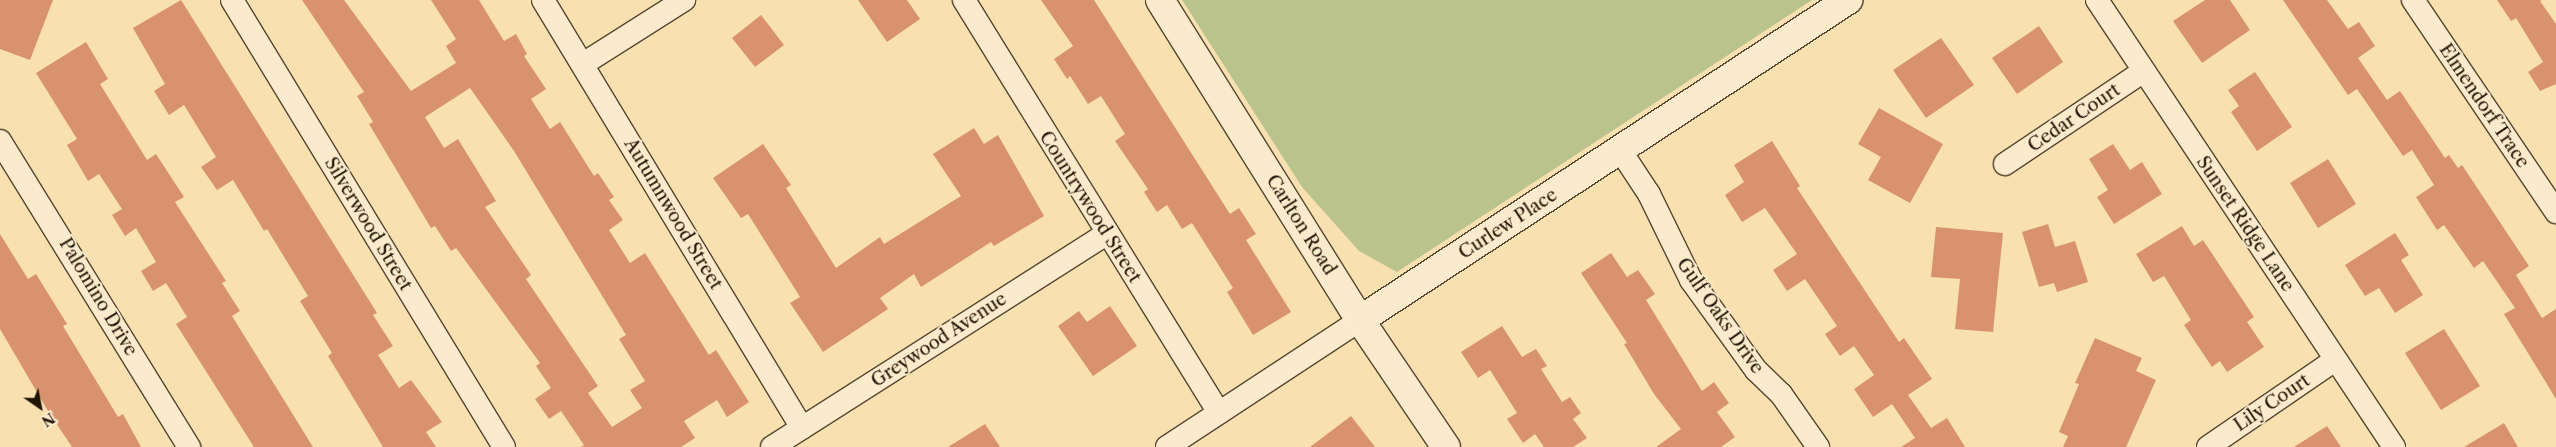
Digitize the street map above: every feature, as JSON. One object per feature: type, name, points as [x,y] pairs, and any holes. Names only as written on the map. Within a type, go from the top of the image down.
[{"type":"street","name":"Silverwood Street","points":[[232,0],[504,447]]},
{"type":"street","name":"Autumnwood Street","points":[[543,0],[802,428]]},
{"type":"street","points":[[583,64],[684,0]]},
{"type":"street","name":"Countrywood Street","points":[[964,0],[1106,234],[1219,413]]},
{"type":"street","name":"Carlton Road","points":[[1160,0],[1360,320],[1446,447]]},
{"type":"street","name":"Curlew Place","points":[[1167,447],[1848,0]]},
{"type":"street","name":"Sunset Ridge Lane","points":[[2097,0],[2394,447]]},
{"type":"street","name":"Elmendorf Trace","points":[[2412,0],[2556,212]]},
{"type":"street","name":"Cedar Court","points":[[2005,164],[2144,71]]},
{"type":"street","name":"Palomino Drive","points":[[3,144],[189,447]]},
{"type":"street","name":"Gulf Oaks Drive","points":[[1620,150],[1649,194],[1691,280],[1756,370],[1781,394],[1818,447]]},
{"type":"street","name":"Greywood Avenue","points":[[772,447],[1106,234]]},
{"type":"street","name":"Lily Court","points":[[2208,447],[2336,360]]},
{"type":"green space","points":[[1182,0],[1812,0],[1397,272],[1359,251],[1302,187]]},
{"type":"building","points":[[0,0],[53,0],[30,60],[0,49]]},
{"type":"building","points":[[181,0],[377,313],[373,315],[393,346],[378,355],[399,388],[411,380],[442,422],[426,432],[436,447],[383,447],[328,356],[332,353],[300,301],[308,296],[267,229],[264,231],[233,180],[217,190],[201,167],[216,157],[184,105],[169,115],[154,91],[165,84],[133,28]]},
{"type":"building","points":[[302,0],[344,0],[411,91],[456,63],[446,46],[456,39],[431,0],[479,0],[504,41],[516,34],[527,54],[524,56],[546,89],[531,99],[550,129],[560,122],[594,176],[598,173],[614,197],[609,200],[623,220],[609,230],[630,263],[645,253],[709,355],[716,350],[749,402],[727,417],[717,400],[684,421],[695,438],[681,447],[581,447],[584,445],[561,411],[549,419],[535,399],[551,388],[536,366],[540,363],[456,248],[451,251],[435,226],[431,228],[369,124],[373,122],[357,96],[364,92]],"holes":[[[470,88],[514,151],[626,335],[619,339],[645,381],[630,390],[642,408],[612,427],[588,393],[598,386],[526,279],[531,275],[485,207],[496,201],[458,139],[444,148],[425,117]]]},
{"type":"building","points":[[858,0],[907,0],[920,19],[887,42]]},
{"type":"building","points":[[1041,0],[1094,0],[1230,214],[1239,208],[1256,234],[1246,240],[1291,312],[1253,335],[1227,292],[1233,288],[1192,223],[1182,229],[1167,205],[1157,212],[1144,192],[1148,189],[1115,141],[1125,134],[1101,96],[1088,104],[1070,76],[1067,79],[1054,59],[1073,46]]},
{"type":"building","points":[[2205,0],[2230,0],[2250,30],[2202,63],[2173,21]]},
{"type":"building","points":[[2283,0],[2327,0],[2348,29],[2359,22],[2375,46],[2358,58],[2387,100],[2400,91],[2445,158],[2449,155],[2458,168],[2462,165],[2529,266],[2516,275],[2542,318],[2556,309],[2556,399],[2504,314],[2515,308],[2483,261],[2474,268],[2444,225],[2437,230],[2416,197],[2434,185],[2412,150],[2403,156],[2357,89],[2348,95]]},
{"type":"building","points":[[2497,0],[2542,0],[2540,1],[2556,24],[2556,84],[2540,91],[2528,72],[2543,62],[2516,18],[2511,21]]},
{"type":"building","points":[[761,15],[784,45],[755,67],[732,38]]},
{"type":"building","points":[[2039,26],[2063,62],[2017,94],[1992,58]]},
{"type":"building","points":[[1941,38],[1974,85],[1926,118],[1893,70]]},
{"type":"building","points":[[86,42],[108,79],[100,84],[147,160],[156,154],[184,197],[175,202],[226,281],[222,283],[240,311],[232,316],[313,447],[254,447],[176,324],[187,317],[166,283],[153,291],[141,271],[156,262],[136,228],[125,236],[112,215],[122,209],[99,174],[88,181],[67,145],[77,139],[36,73]]},
{"type":"building","points":[[2255,72],[2292,127],[2257,151],[2231,112],[2239,106],[2228,90]]},
{"type":"building","points":[[1879,108],[1943,144],[1910,203],[1868,180],[1881,157],[1858,144]]},
{"type":"building","points":[[974,128],[984,144],[998,135],[1044,216],[994,246],[991,242],[921,287],[914,274],[880,298],[888,309],[823,352],[790,303],[800,297],[748,214],[741,218],[713,178],[763,144],[791,185],[786,188],[836,268],[880,237],[884,244],[961,196],[933,154]]},
{"type":"building","points":[[1772,141],[1800,186],[1797,188],[1899,342],[1904,338],[1932,379],[1908,395],[1931,428],[1947,418],[1965,447],[1901,447],[1915,438],[1892,404],[1873,417],[1854,389],[1874,375],[1854,346],[1840,356],[1825,334],[1837,326],[1805,279],[1787,291],[1773,270],[1797,254],[1765,208],[1742,222],[1725,195],[1744,182],[1734,165]]},
{"type":"building","points":[[2113,144],[2130,170],[2142,162],[2162,194],[2114,224],[2097,197],[2108,190],[2089,159]]},
{"type":"building","points":[[2328,159],[2356,204],[2318,228],[2290,183]]},
{"type":"building","points":[[2048,224],[2055,247],[2075,241],[2088,282],[2057,292],[2054,283],[2039,287],[2022,232]]},
{"type":"building","points":[[2182,226],[2194,246],[2203,240],[2254,317],[2247,322],[2264,347],[2227,372],[2220,361],[2212,367],[2184,325],[2191,320],[2164,276],[2153,282],[2136,254]]},
{"type":"building","points":[[1936,227],[2003,233],[1993,332],[1955,329],[1960,279],[1931,277]]},
{"type":"building","points":[[2395,233],[2409,255],[2401,260],[2423,295],[2395,313],[2379,288],[2365,296],[2345,265]]},
{"type":"building","points":[[0,234],[28,279],[36,274],[67,324],[63,326],[118,417],[123,414],[141,447],[72,447],[48,411],[0,329]]},
{"type":"building","points":[[1611,253],[1627,277],[1638,270],[1655,294],[1646,300],[1702,391],[1714,382],[1729,403],[1717,412],[1735,437],[1721,447],[1656,447],[1681,429],[1654,394],[1624,344],[1627,343],[1581,273]]},
{"type":"building","points":[[1110,306],[1137,346],[1093,376],[1058,326],[1079,311],[1087,322]]},
{"type":"building","points":[[1502,326],[1522,357],[1536,349],[1547,366],[1541,369],[1562,402],[1570,397],[1581,413],[1573,419],[1587,438],[1573,447],[1544,447],[1535,434],[1523,443],[1507,419],[1517,413],[1490,370],[1478,378],[1461,352]]},
{"type":"building","points":[[2444,329],[2480,386],[2441,410],[2405,353]]},
{"type":"building","points":[[2095,338],[2142,358],[2136,371],[2156,380],[2126,447],[2063,447],[2068,436],[2059,432],[2079,384],[2075,383]]},
{"type":"building","points":[[1351,416],[1375,447],[1310,447]]},
{"type":"building","points":[[2504,423],[2518,447],[2464,447]]},
{"type":"building","points":[[985,424],[1000,447],[948,447]]},
{"type":"building","points":[[2327,426],[2341,447],[2294,447]]}]
